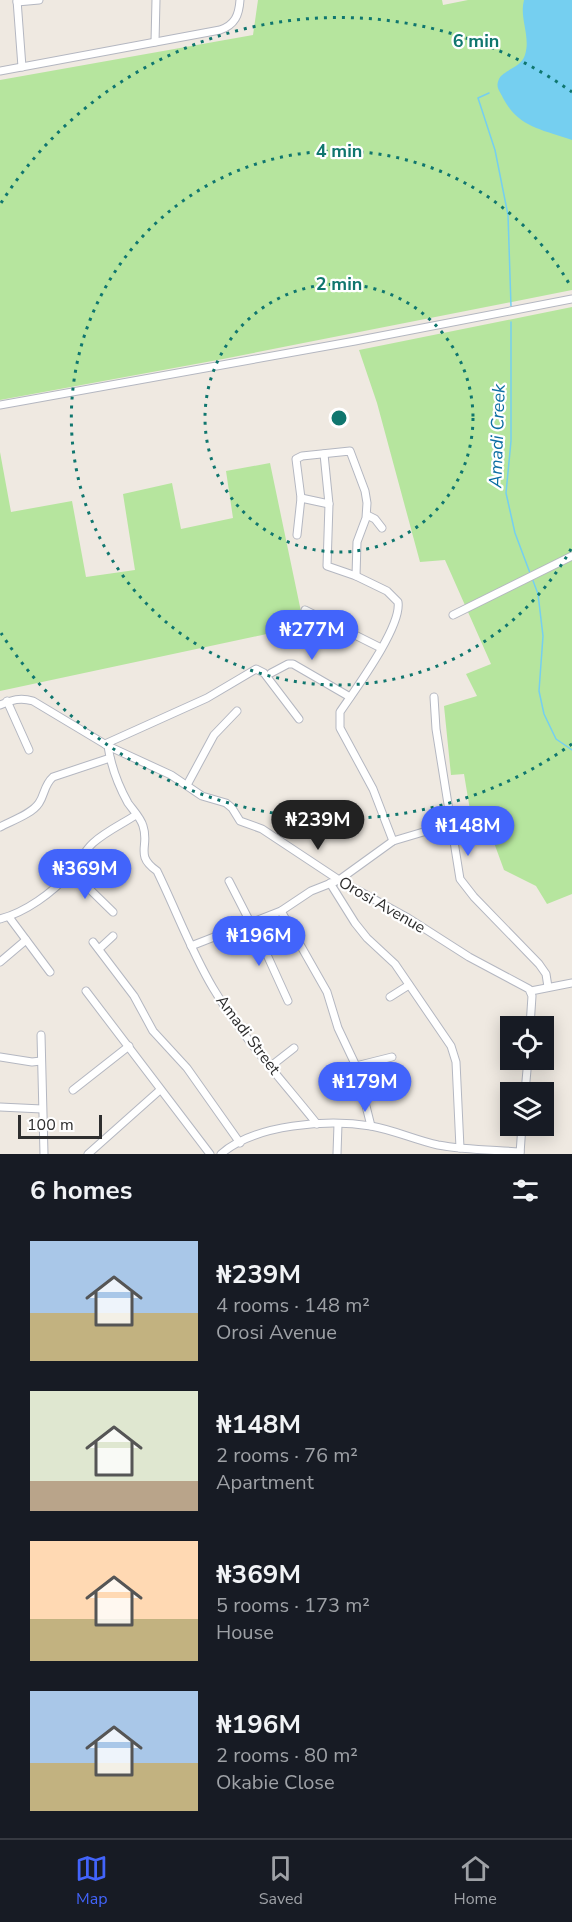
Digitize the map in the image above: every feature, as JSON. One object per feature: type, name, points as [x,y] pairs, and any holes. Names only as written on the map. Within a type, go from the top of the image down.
[{"type":"street","points":[[22,67],[17,1],[39,0]]},
{"type":"street","points":[[155,42],[156,0]]},
{"type":"street","points":[[0,71],[228,27],[235,20],[239,11],[240,0]]},
{"type":"street","points":[[0,405],[572,299]]},
{"type":"street","points":[[297,535],[301,498],[296,459],[347,450],[351,452],[365,491],[367,515],[357,542],[356,576]]},
{"type":"street","points":[[324,454],[329,504],[327,566],[356,576],[387,591],[398,602],[397,616],[381,648],[340,712],[340,728],[373,789],[393,841]]},
{"type":"street","points":[[301,498],[329,504]]},
{"type":"street","points":[[367,515],[375,519],[382,528]]},
{"type":"street","points":[[453,615],[572,556]]},
{"type":"street","points":[[305,610],[381,648]]},
{"type":"street","points":[[271,673],[288,664],[293,664],[350,697]]},
{"type":"street","points":[[107,745],[207,698],[256,669],[264,673],[299,719]]},
{"type":"street","points":[[434,697],[436,729],[443,763],[457,868],[465,887],[539,964],[546,974],[548,987]]},
{"type":"street","name":"Orosi Avenue","points":[[4,703],[25,699],[107,745],[140,759],[202,796],[226,803],[232,808],[240,822],[262,829],[339,880],[531,991]]},
{"type":"street","points":[[4,703],[29,750]]},
{"type":"street","points":[[187,785],[214,735],[237,711]]},
{"type":"street","name":"Amadi Street","points":[[107,745],[119,785],[142,822],[145,833],[144,859],[150,867],[157,871],[191,946],[230,1014],[317,1124]]},
{"type":"street","points":[[0,827],[32,810],[38,804],[46,784],[53,777],[110,758]]},
{"type":"street","points":[[0,919],[9,917],[49,893],[72,872],[85,851],[94,842],[136,815]]},
{"type":"street","points":[[191,946],[281,911],[311,891],[339,880],[393,841],[430,830],[451,831]]},
{"type":"street","points":[[72,872],[113,912]]},
{"type":"street","points":[[229,881],[288,1002]]},
{"type":"street","points":[[330,883],[355,923],[394,964],[451,1046],[454,1054],[460,1148]]},
{"type":"street","points":[[281,911],[323,982],[338,1028],[356,1066],[371,1126]]},
{"type":"street","points":[[9,917],[50,972]]},
{"type":"street","points":[[99,949],[113,936]]},
{"type":"street","points":[[0,962],[26,940]]},
{"type":"street","points":[[93,942],[134,996],[153,1031],[187,1068],[240,1143]]},
{"type":"street","points":[[530,1016],[531,991],[572,983]]},
{"type":"street","points":[[390,997],[409,985]]},
{"type":"street","points":[[86,991],[210,1154]]},
{"type":"street","points":[[41,1035],[44,1152],[53,1154]]},
{"type":"street","points":[[74,1090],[129,1046]]},
{"type":"street","points":[[271,1066],[294,1048]]},
{"type":"street","points":[[0,1057],[32,1062],[41,1061]]},
{"type":"street","points":[[356,1066],[392,1057]]},
{"type":"street","points":[[88,1154],[160,1090]]},
{"type":"street","points":[[0,1107],[42,1109]]},
{"type":"street","points":[[221,1154],[271,1130],[285,1126],[317,1124],[371,1126],[437,1145],[520,1153],[521,1136]]},
{"type":"street","points":[[337,1154],[338,1124]]},
{"type":"green space","points":[[258,0],[442,0],[443,5],[468,0],[572,0],[572,290],[223,359],[0,400],[0,80],[253,35]]},
{"type":"green space","points":[[572,307],[572,894],[547,904],[536,886],[504,870],[493,840],[474,834],[464,774],[451,775],[444,706],[477,696],[466,674],[491,664],[445,560],[420,562],[377,403],[359,350]]},
{"type":"green space","points":[[0,452],[11,512],[72,501],[86,577],[135,570],[123,494],[172,483],[181,529],[233,518],[226,471],[270,463],[304,626],[0,691]]},
{"type":"water","points":[[524,0],[572,0],[572,140],[524,122],[509,108],[498,89],[501,76],[520,63],[525,55],[527,41],[523,14]]},
{"type":"waterway","name":"Amadi Creek","points":[[489,93],[478,98],[495,150],[508,215],[511,306]]},
{"type":"waterway","name":"Amadi Creek","points":[[511,322],[511,441],[506,493],[515,533],[530,573]]},
{"type":"waterway","name":"Amadi Creek","points":[[532,578],[538,594],[543,636],[539,691],[544,714],[556,739],[572,750]]}]
